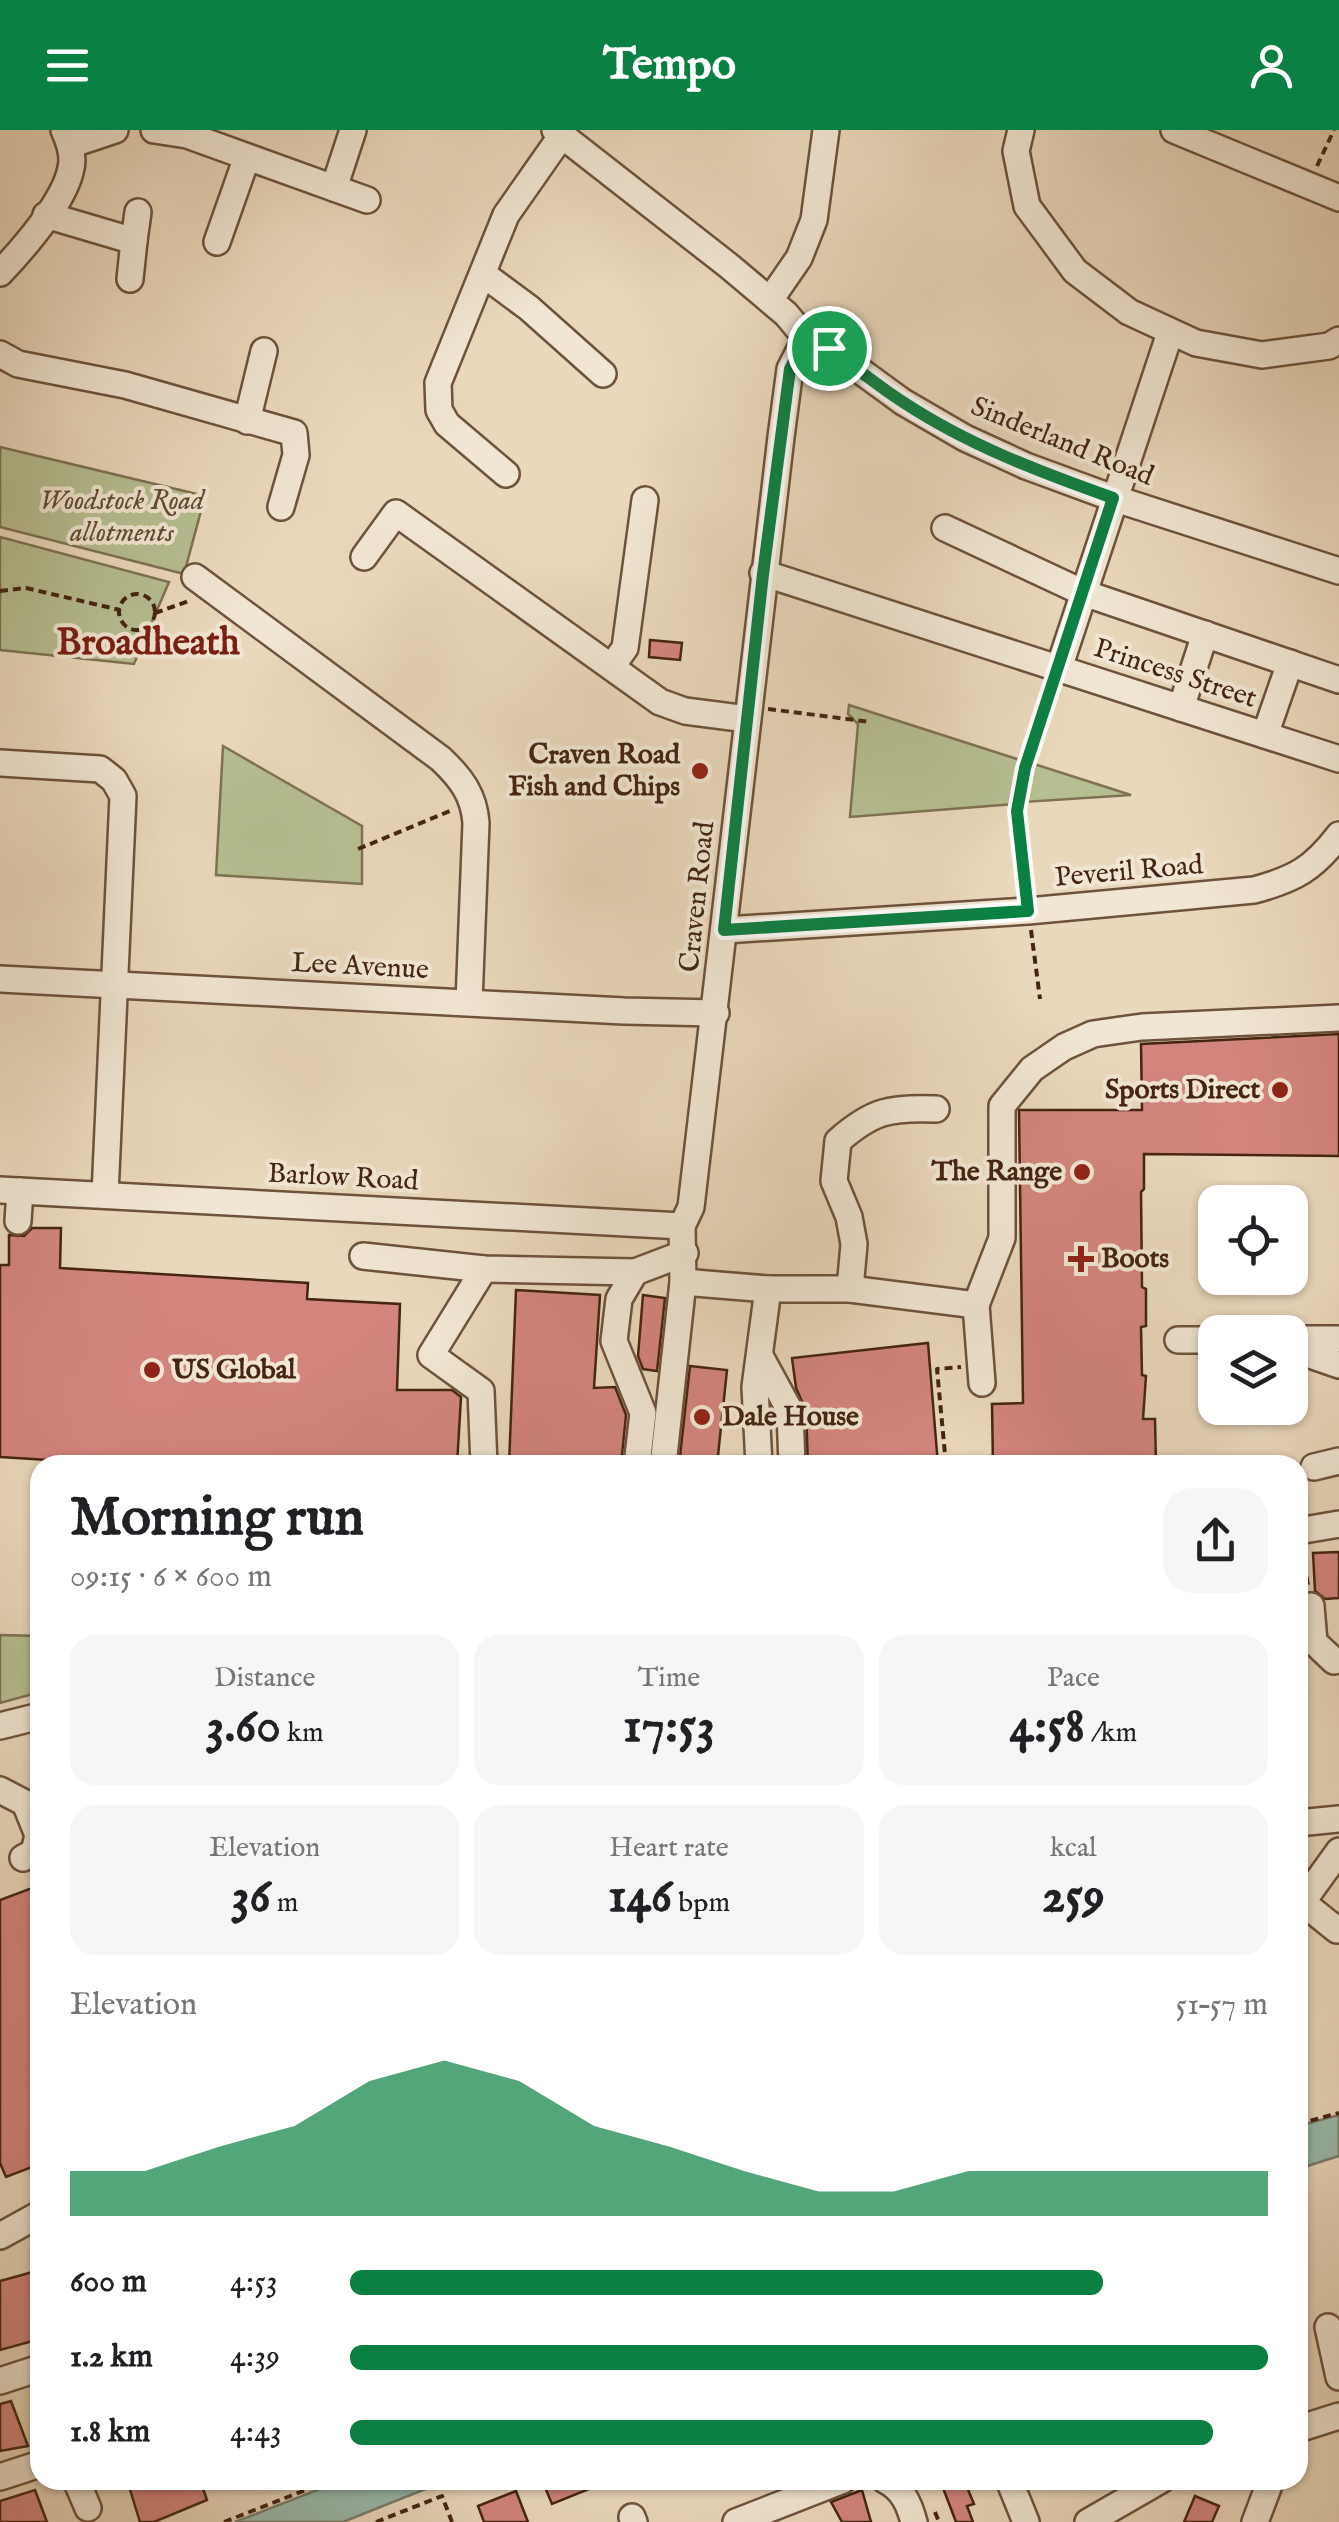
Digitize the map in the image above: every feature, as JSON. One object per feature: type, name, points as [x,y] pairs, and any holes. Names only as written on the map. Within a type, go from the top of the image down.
[{"type":"street","points":[[0,273],[60,195],[72,167],[67,138],[114,130]]},
{"type":"street","points":[[154,130],[187,135],[367,200]]},
{"type":"street","points":[[334,188],[353,130]]},
{"type":"street","points":[[770,300],[799,258],[814,220],[826,130]]},
{"type":"street","points":[[1021,130],[1016,151],[1027,206],[1075,271],[1129,312],[1196,343],[1262,355],[1329,346],[1339,340]]},
{"type":"street","points":[[1174,130],[1339,198]]},
{"type":"street","points":[[506,474],[447,424],[438,410],[438,383],[506,214],[558,132]]},
{"type":"street","name":"Sinderland Road","points":[[558,132],[770,300],[806,338],[829,348],[903,402],[965,438],[1026,466],[1113,498],[1339,570]]},
{"type":"street","points":[[217,242],[247,157]]},
{"type":"street","points":[[130,279],[138,212]]},
{"type":"street","points":[[46,214],[134,241]]},
{"type":"street","points":[[483,274],[529,308],[603,374]]},
{"type":"street","points":[[1059,668],[1170,333]]},
{"type":"street","name":"Craven Road","points":[[665,1455],[684,1282],[682,1226],[691,1207],[716,1013],[763,574],[790,369],[806,338]]},
{"type":"street","points":[[246,421],[264,351]]},
{"type":"street","points":[[0,354],[18,364],[125,385],[294,433],[296,455],[280,507]]},
{"type":"street","points":[[612,666],[625,648],[645,500]]},
{"type":"street","points":[[364,557],[396,513],[660,702],[685,712],[748,713]]},
{"type":"street","points":[[945,528],[1084,593],[1339,680]]},
{"type":"street","name":"Princess Street","points":[[763,574],[1339,760]]},
{"type":"street","points":[[201,582],[456,773],[473,801],[476,824],[469,1002]]},
{"type":"street","points":[[1181,708],[1206,634]]},
{"type":"street","points":[[1266,735],[1290,663]]},
{"type":"street","points":[[0,763],[90,767],[108,773],[120,788],[124,805],[105,1195]]},
{"type":"street","name":"Peveril Road","points":[[724,930],[1028,911],[1254,890],[1290,880],[1320,860],[1339,835]]},
{"type":"street","name":"Lee Avenue","points":[[0,979],[716,1013]]},
{"type":"street","points":[[981,1374],[976,1305],[1002,1238],[1002,1106],[1032,1069],[1064,1047],[1094,1034],[1339,1018]]},
{"type":"street","points":[[850,1289],[854,1244],[849,1217],[834,1182],[838,1141],[863,1119],[903,1108],[936,1109]]},
{"type":"street","points":[[10,1191],[18,1221]]},
{"type":"street","name":"Barlow Road","points":[[10,1191],[682,1226]]},
{"type":"street","points":[[363,1256],[484,1269],[635,1272],[685,1253]]},
{"type":"street","points":[[484,1269],[432,1355],[481,1391],[484,1455]]},
{"type":"street","points":[[635,1272],[619,1299],[614,1341],[643,1413],[639,1455]]},
{"type":"street","points":[[684,1282],[768,1289],[850,1289],[976,1305]]},
{"type":"street","points":[[758,1455],[755,1387],[768,1289]]},
{"type":"street","points":[[1308,1339],[1339,1338]]},
{"type":"street","points":[[1178,1340],[1198,1340]]},
{"type":"street","points":[[760,1356],[790,1411],[792,1455]]},
{"type":"street","points":[[1313,1356],[1339,1365]]},
{"type":"street","points":[[1308,1529],[1339,1524]]},
{"type":"street","points":[[1311,1606],[1314,1642],[1334,1661]]},
{"type":"street","points":[[0,1726],[30,1718]]},
{"type":"street","points":[[0,1790],[26,1803],[30,1814]]},
{"type":"street","points":[[1308,1821],[1339,1818]]},
{"type":"street","points":[[1308,1894],[1339,1851]]},
{"type":"street","points":[[24,1858],[30,1854]]},
{"type":"street","points":[[1308,1910],[1338,1930]]},
{"type":"street","points":[[4,2226],[30,2217]]},
{"type":"street","points":[[1328,2327],[1339,2377]]},
{"type":"street","points":[[0,2381],[30,2371]]},
{"type":"street","points":[[1308,2426],[1339,2416]]},
{"type":"street","points":[[0,2476],[30,2467]]},
{"type":"street","points":[[80,2490],[88,2508]]},
{"type":"street","points":[[736,2522],[794,2511],[827,2490]]},
{"type":"street","points":[[899,2490],[909,2504],[914,2522]]},
{"type":"street","points":[[1013,2490],[1026,2522]]},
{"type":"street","points":[[1088,2522],[1144,2490]]},
{"type":"street","points":[[1255,2522],[1267,2490]]},
{"type":"path","points":[[1308,184],[1334,130]]},
{"type":"path","points":[[155,613],[152,601],[142,594],[130,595],[120,610],[122,620],[136,630],[147,627],[155,613],[188,601],[201,582]]},
{"type":"path","points":[[0,591],[26,588],[120,610]]},
{"type":"path","points":[[1040,999],[1017,811],[1025,768],[1059,668]]},
{"type":"path","points":[[748,713],[871,722]]},
{"type":"path","points":[[358,849],[473,801]]},
{"type":"path","points":[[945,1455],[937,1369],[981,1374]]},
{"type":"path","points":[[1308,1587],[1311,1606]]},
{"type":"path","points":[[1308,2121],[1339,2113]]},
{"type":"path","points":[[224,2522],[306,2490]]},
{"type":"path","points":[[376,2522],[442,2496],[452,2522]]},
{"type":"green space","name":"Woodstock Road allotments","points":[[0,447],[205,496],[184,574],[0,527]]},
{"type":"green space","points":[[0,537],[169,582],[134,664],[0,650]]},
{"type":"green space","points":[[849,705],[1020,760],[1014,804],[850,817],[858,724],[848,714]]},
{"type":"green space","points":[[223,746],[362,826],[362,884],[216,875]]},
{"type":"green space","points":[[1031,763],[1131,795],[1024,802]]},
{"type":"green space","points":[[0,1635],[30,1636],[30,1695],[0,1703]]},
{"type":"shaded area","points":[[1339,2115],[1339,2156],[1308,2166],[1308,2123]]},
{"type":"shaded area","points":[[317,2490],[423,2490],[343,2522],[235,2522]]},
{"type":"building","points":[[650,640],[682,643],[680,660],[649,657]]},
{"type":"building","points":[[1339,1034],[1339,1156],[1144,1154],[1143,1419],[1155,1419],[1156,1455],[993,1455],[992,1404],[1023,1403],[1019,1110],[1142,1110],[1141,1044]]},
{"type":"building","name":"US Global","points":[[32,1228],[61,1228],[60,1268],[308,1283],[307,1299],[400,1304],[397,1390],[452,1390],[461,1397],[458,1455],[0,1457],[0,1265],[9,1265],[9,1235],[24,1236]]},
{"type":"building","points":[[516,1290],[600,1295],[594,1388],[615,1387],[626,1415],[622,1455],[509,1455]]},
{"type":"building","points":[[643,1295],[665,1298],[657,1371],[643,1369],[638,1356]]},
{"type":"building","points":[[928,1343],[937,1455],[808,1455],[806,1410],[796,1388],[792,1358]]},
{"type":"building","name":"Dale House","points":[[690,1366],[727,1370],[718,1455],[680,1455]]},
{"type":"building","points":[[1339,1552],[1339,1598],[1325,1599],[1315,1591],[1313,1553]]},
{"type":"building","points":[[30,1889],[30,2168],[6,2177],[0,2163],[0,1900]]},
{"type":"building","points":[[30,2273],[30,2342],[0,2350],[0,2281]]},
{"type":"building","points":[[11,2401],[28,2446],[0,2451],[0,2404]]},
{"type":"building","points":[[35,2490],[47,2522],[0,2522],[0,2501]]},
{"type":"building","points":[[130,2490],[204,2490],[207,2500],[154,2522],[140,2522]]},
{"type":"building","points":[[546,2490],[587,2490],[552,2504]]},
{"type":"building","points":[[862,2490],[871,2522],[842,2522],[831,2502]]},
{"type":"building","points":[[944,2490],[968,2490],[974,2504],[967,2506],[973,2522],[956,2522]]},
{"type":"building","points":[[516,2491],[528,2522],[484,2522],[478,2506]]},
{"type":"building","points":[[1195,2496],[1219,2506],[1212,2522],[1184,2522]]},
{"type":"place","name":"Craven Road Fish and Chips","points":[[700,771]]},
{"type":"place","name":"Sports Direct","points":[[1280,1090]]},
{"type":"place","name":"The Range","points":[[1082,1172]]},
{"type":"place","name":"Boots","points":[[1081,1259]]},
{"type":"place","name":"US Global","points":[[152,1370]]},
{"type":"place","name":"Dale House","points":[[702,1417]]},
{"type":"district","name":"Broadheath","points":[[148,644]]},
{"type":"route","points":[[806,338],[829,348],[903,402],[965,438],[1026,466],[1113,498],[1025,768],[1017,811],[1028,911],[724,930],[790,369],[806,338]]}]
